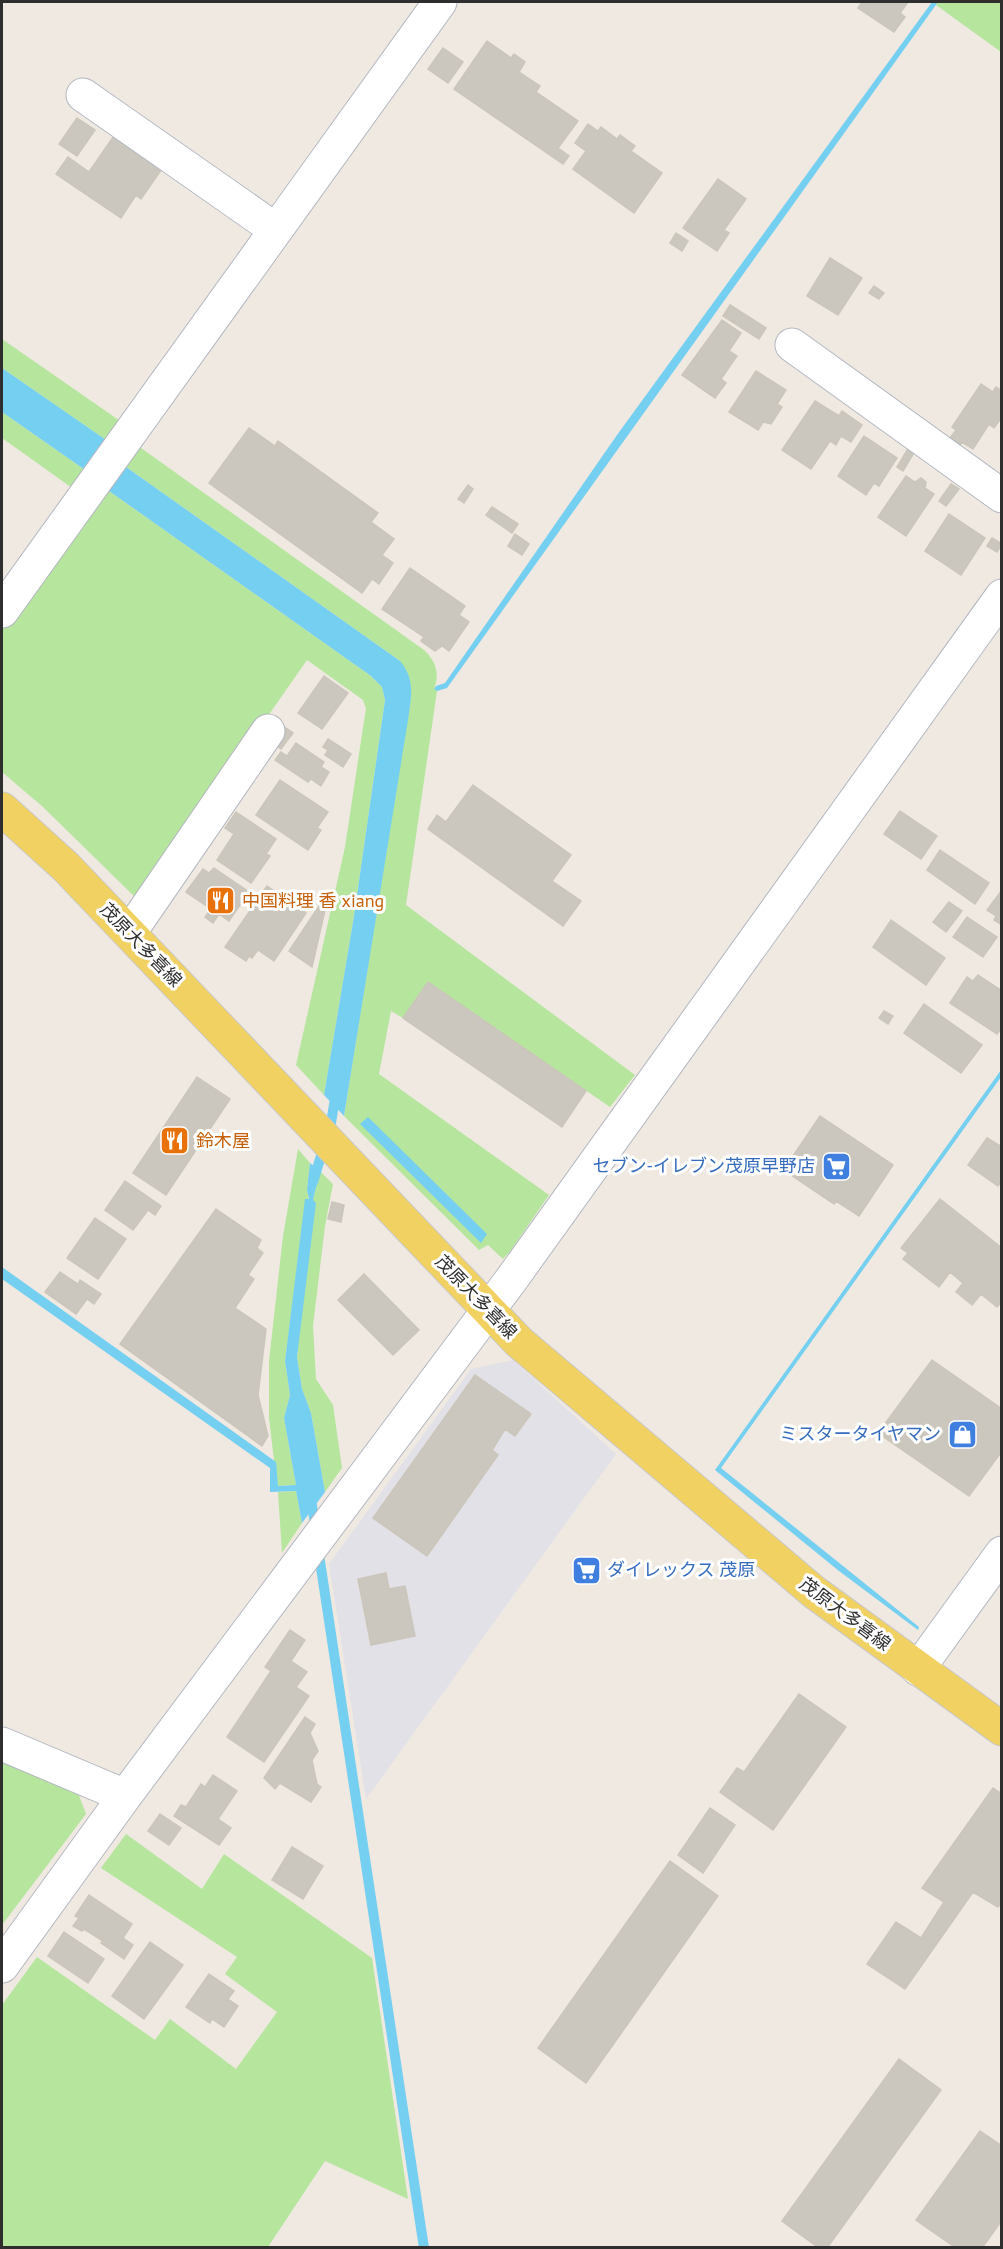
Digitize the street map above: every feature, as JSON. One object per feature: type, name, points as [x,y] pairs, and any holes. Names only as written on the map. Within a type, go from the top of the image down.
[{"type":"main road","name":"茂原大多喜線","points":[[2,809],[66,867],[130,932],[519,1342],[814,1592],[1002,1729]]},
{"type":"street","points":[[2,611],[440,2]]},
{"type":"street","points":[[82,95],[276,230]]},
{"type":"street","points":[[792,345],[1002,496]]},
{"type":"street","points":[[2,1966],[125,1796],[488,1311],[1002,596]]},
{"type":"street","points":[[130,932],[268,731]]},
{"type":"street","points":[[918,1669],[1002,1552]]},
{"type":"street","points":[[2,1744],[125,1796]]},
{"type":"shaded area","points":[[513,1360],[616,1454],[366,1799],[329,1564],[471,1369]]},
{"type":"green space","points":[[938,2],[1001,2],[1001,52],[936,5]]},
{"type":"green space","points":[[2,339],[123,423],[109,442],[2,368]]},
{"type":"green space","points":[[2,412],[88,472],[75,490],[2,438]]},
{"type":"green space","points":[[134,443],[428,654],[436,668],[437,678],[434,689],[437,691],[406,905],[635,1075],[610,1107],[428,982],[403,1018],[391,1011],[379,1074],[549,1195],[503,1259],[488,1245],[479,1250],[344,1116],[411,694],[400,661],[119,462]]},
{"type":"green space","points":[[102,486],[371,676],[382,687],[385,700],[354,916],[324,1095],[296,1065],[345,847],[366,709],[363,700],[307,660],[139,901],[43,807],[2,772],[2,630]]},
{"type":"green space","points":[[298,1149],[310,1163],[307,1190],[309,1200],[306,1199],[285,1361],[290,1395],[284,1418],[296,1485],[277,1486],[269,1418],[269,1361],[283,1236]]},
{"type":"green space","points":[[320,1171],[333,1184],[325,1226],[313,1326],[316,1379],[333,1405],[342,1468],[325,1492],[311,1413],[302,1389],[297,1357],[313,1200]]},
{"type":"green space","points":[[296,1491],[302,1523],[282,1553],[278,1492]]},
{"type":"green space","points":[[2,1753],[75,1785],[86,1814],[2,1925]]},
{"type":"green space","points":[[126,1834],[202,1889],[224,1854],[372,1958],[408,2199],[325,2161],[268,2247],[2,2247],[2,2005],[37,1957],[155,2040],[170,2019],[236,2069],[277,2012],[225,1974],[237,1957],[101,1868]]},
{"type":"water","points":[[932,2],[938,2],[447,688],[437,691],[434,689],[445,683],[617,435]]},
{"type":"water","points":[[2,368],[109,442],[88,472],[2,412]]},
{"type":"water","points":[[119,462],[400,661],[408,675],[411,689],[408,720],[344,1116],[324,1095],[354,916],[385,700],[382,687],[371,676],[102,486]]},
{"type":"water","points":[[1001,1070],[1001,1077],[721,1468],[919,1627],[918,1630],[839,1571],[715,1470]]},
{"type":"water","points":[[368,1117],[487,1234],[481,1243],[360,1124]]},
{"type":"water","points":[[310,1163],[320,1171],[313,1200],[316,1203],[297,1357],[302,1389],[311,1413],[325,1492],[302,1523],[296,1491],[270,1492],[270,1468],[2,1279],[2,1267],[276,1462],[278,1486],[296,1485],[284,1418],[290,1395],[285,1361],[305,1199],[309,1199],[307,1190]]},
{"type":"building","points":[[862,2],[908,2],[900,13],[905,17],[894,32],[858,8]]},
{"type":"building","points":[[487,41],[511,58],[514,54],[525,62],[519,72],[540,86],[536,92],[578,121],[558,148],[569,156],[563,164],[454,89]]},
{"type":"building","points":[[443,48],[463,62],[448,83],[428,69]]},
{"type":"building","points":[[77,118],[95,130],[77,156],[59,144]]},
{"type":"building","points":[[588,124],[598,131],[601,127],[617,139],[620,135],[635,146],[631,151],[662,173],[634,213],[573,169],[586,151],[575,143]]},
{"type":"building","points":[[116,133],[164,166],[141,199],[136,195],[121,218],[56,174],[68,157],[89,172]]},
{"type":"building","points":[[718,179],[746,199],[724,230],[729,233],[717,251],[683,228]]},
{"type":"building","points":[[676,233],[688,241],[682,251],[670,243]]},
{"type":"building","points":[[830,258],[862,278],[838,315],[807,296]]},
{"type":"building","points":[[874,286],[884,293],[879,299],[869,293]]},
{"type":"building","points":[[730,305],[766,328],[759,339],[723,316]]},
{"type":"building","points":[[722,320],[741,333],[729,351],[737,356],[721,379],[726,383],[715,398],[682,375]]},
{"type":"building","points":[[756,371],[786,390],[777,404],[782,407],[771,424],[763,422],[758,430],[729,412]]},
{"type":"building","points":[[981,384],[993,392],[996,387],[1002,391],[1000,402],[1002,403],[1002,417],[994,428],[989,424],[973,449],[962,442],[960,445],[950,438],[956,430],[952,427]]},
{"type":"building","points":[[815,401],[839,416],[842,411],[862,425],[851,442],[841,436],[836,445],[830,441],[811,469],[782,450]]},
{"type":"building","points":[[249,428],[275,446],[278,441],[378,513],[371,522],[394,539],[382,555],[393,563],[379,584],[372,579],[362,593],[209,483]]},
{"type":"building","points":[[864,436],[897,458],[879,486],[874,483],[866,495],[838,476]]},
{"type":"building","points":[[909,447],[915,451],[903,471],[897,467]]},
{"type":"building","points":[[906,476],[915,482],[921,478],[926,482],[925,488],[934,494],[906,536],[878,517]]},
{"type":"building","points":[[951,484],[959,489],[946,506],[939,501]]},
{"type":"building","points":[[468,485],[473,489],[464,503],[458,499]]},
{"type":"building","points":[[492,507],[518,524],[512,533],[486,515]]},
{"type":"building","points":[[949,514],[985,538],[961,575],[925,551]]},
{"type":"building","points":[[515,534],[529,544],[522,555],[508,546]]},
{"type":"building","points":[[992,538],[1002,544],[997,552],[987,546]]},
{"type":"building","points":[[410,568],[465,606],[459,615],[469,622],[449,651],[442,646],[435,651],[421,641],[424,637],[382,609]]},
{"type":"building","points":[[324,676],[348,693],[322,729],[298,713]]},
{"type":"building","points":[[286,728],[293,733],[281,749],[275,744]]},
{"type":"building","points":[[328,739],[351,754],[343,767],[325,755],[328,750],[323,747]]},
{"type":"building","points":[[296,743],[324,762],[321,767],[329,772],[321,786],[311,779],[308,782],[275,760],[281,752],[287,756]]},
{"type":"building","points":[[280,780],[328,812],[317,828],[321,830],[308,850],[256,815]]},
{"type":"building","points":[[473,785],[571,855],[552,881],[581,901],[563,926],[428,829],[437,815],[446,822]]},
{"type":"building","points":[[900,811],[937,836],[921,859],[884,834]]},
{"type":"building","points":[[236,812],[276,839],[266,854],[270,856],[251,883],[217,860],[234,834],[225,828]]},
{"type":"building","points":[[940,850],[989,883],[975,904],[927,870]]},
{"type":"building","name":"中国料理 香 xiang","points":[[214,868],[249,892],[229,921],[219,914],[213,923],[205,917],[211,909],[186,892],[203,869],[209,873]]},
{"type":"building","points":[[267,886],[306,913],[274,961],[258,950],[252,958],[249,956],[246,961],[225,947]]},
{"type":"building","points":[[1002,890],[1002,925],[994,920],[996,916],[987,910]]},
{"type":"building","points":[[949,902],[962,911],[946,932],[933,922]]},
{"type":"building","points":[[319,906],[325,910],[312,967],[289,951]]},
{"type":"building","points":[[967,917],[997,937],[983,957],[953,937]]},
{"type":"building","points":[[891,920],[945,958],[926,985],[873,947]]},
{"type":"building","points":[[978,975],[1002,991],[1002,1027],[997,1034],[950,1003],[967,977],[973,981]]},
{"type":"building","points":[[428,982],[586,1091],[562,1127],[403,1018]]},
{"type":"building","points":[[924,1004],[982,1045],[961,1073],[904,1033]]},
{"type":"building","points":[[884,1011],[893,1016],[888,1024],[879,1018]]},
{"type":"building","points":[[197,1077],[230,1099],[166,1195],[133,1173]]},
{"type":"building","name":"セブン-イレブン茂原早野店","points":[[820,1116],[893,1165],[859,1216],[836,1201],[834,1204],[779,1167],[785,1157],[791,1159]]},
{"type":"building","points":[[987,1138],[1002,1147],[1002,1180],[998,1186],[968,1165]]},
{"type":"building","points":[[125,1181],[161,1206],[155,1215],[148,1210],[133,1230],[105,1210]]},
{"type":"building","points":[[940,1199],[1002,1248],[1002,1301],[997,1307],[981,1294],[972,1305],[956,1292],[963,1283],[950,1272],[939,1287],[903,1259],[908,1253],[901,1248]]},
{"type":"building","points":[[332,1202],[344,1205],[341,1222],[328,1219]]},
{"type":"building","points":[[216,1209],[261,1240],[257,1248],[263,1253],[248,1275],[254,1279],[235,1308],[266,1329],[258,1395],[268,1436],[262,1446],[120,1344]]},
{"type":"building","points":[[95,1218],[126,1239],[98,1279],[67,1258]]},
{"type":"building","points":[[60,1272],[78,1284],[80,1280],[101,1294],[94,1304],[87,1299],[76,1314],[45,1292]]},
{"type":"building","points":[[364,1274],[419,1330],[393,1355],[338,1300]]},
{"type":"building","points":[[932,1360],[1002,1409],[1002,1451],[969,1496],[878,1433]]},
{"type":"building","points":[[475,1375],[531,1414],[515,1436],[505,1429],[492,1450],[498,1455],[427,1556],[373,1518]]},
{"type":"building","points":[[386,1573],[389,1589],[405,1586],[415,1636],[371,1645],[358,1579]]},
{"type":"building","points":[[290,1630],[305,1640],[291,1661],[307,1672],[296,1687],[309,1696],[264,1762],[227,1737],[271,1671],[265,1667]]},
{"type":"building","points":[[799,1694],[846,1727],[773,1830],[720,1792],[737,1768],[744,1772]]},
{"type":"building","points":[[305,1717],[315,1724],[310,1733],[318,1751],[312,1760],[317,1784],[321,1787],[311,1802],[280,1783],[275,1789],[264,1778]]},
{"type":"building","points":[[213,1775],[237,1791],[218,1819],[231,1828],[219,1845],[174,1816],[181,1805],[186,1807],[201,1784],[205,1787]]},
{"type":"building","points":[[993,1788],[1002,1794],[1002,1902],[998,1907],[973,1892],[905,1989],[867,1964],[896,1922],[921,1938],[944,1902],[922,1888]]},
{"type":"building","points":[[710,1808],[735,1825],[703,1873],[678,1855]]},
{"type":"building","points":[[160,1814],[181,1828],[169,1845],[148,1831]]},
{"type":"building","points":[[292,1847],[323,1866],[303,1899],[272,1880]]},
{"type":"building","points":[[670,1861],[718,1896],[586,2083],[538,2048]]},
{"type":"building","points":[[89,1895],[132,1924],[123,1938],[133,1945],[124,1959],[101,1943],[103,1941],[84,1929],[82,1931],[73,1926],[79,1918],[75,1916]]},
{"type":"building","points":[[64,1932],[104,1959],[88,1983],[48,1956]]},
{"type":"building","points":[[150,1942],[183,1965],[144,2019],[112,1996]]},
{"type":"building","points":[[209,1974],[234,1991],[228,1999],[238,2006],[224,2027],[212,2019],[210,2023],[186,2007]]},
{"type":"building","points":[[899,2059],[941,2090],[827,2248],[819,2248],[782,2221]]},
{"type":"building","points":[[980,2131],[1002,2146],[1002,2220],[982,2248],[956,2248],[916,2220]]},
{"type":"waterway","points":[[313,1182],[331,1123],[336,1092]]},
{"type":"waterway","points":[[310,1494],[316,1529]]},
{"type":"waterway","points":[[318,1548],[424,2248]]},
{"type":"place","name":"中国料理 香 xiang","points":[[221,901]]},
{"type":"place","name":"鈴木屋","points":[[175,1141]]},
{"type":"place","name":"セブン-イレブン茂原早野店","points":[[836,1166]]},
{"type":"place","name":"ミスタータイヤマン","points":[[962,1434]]},
{"type":"place","name":"ダイレックス 茂原","points":[[586,1570]]}]
